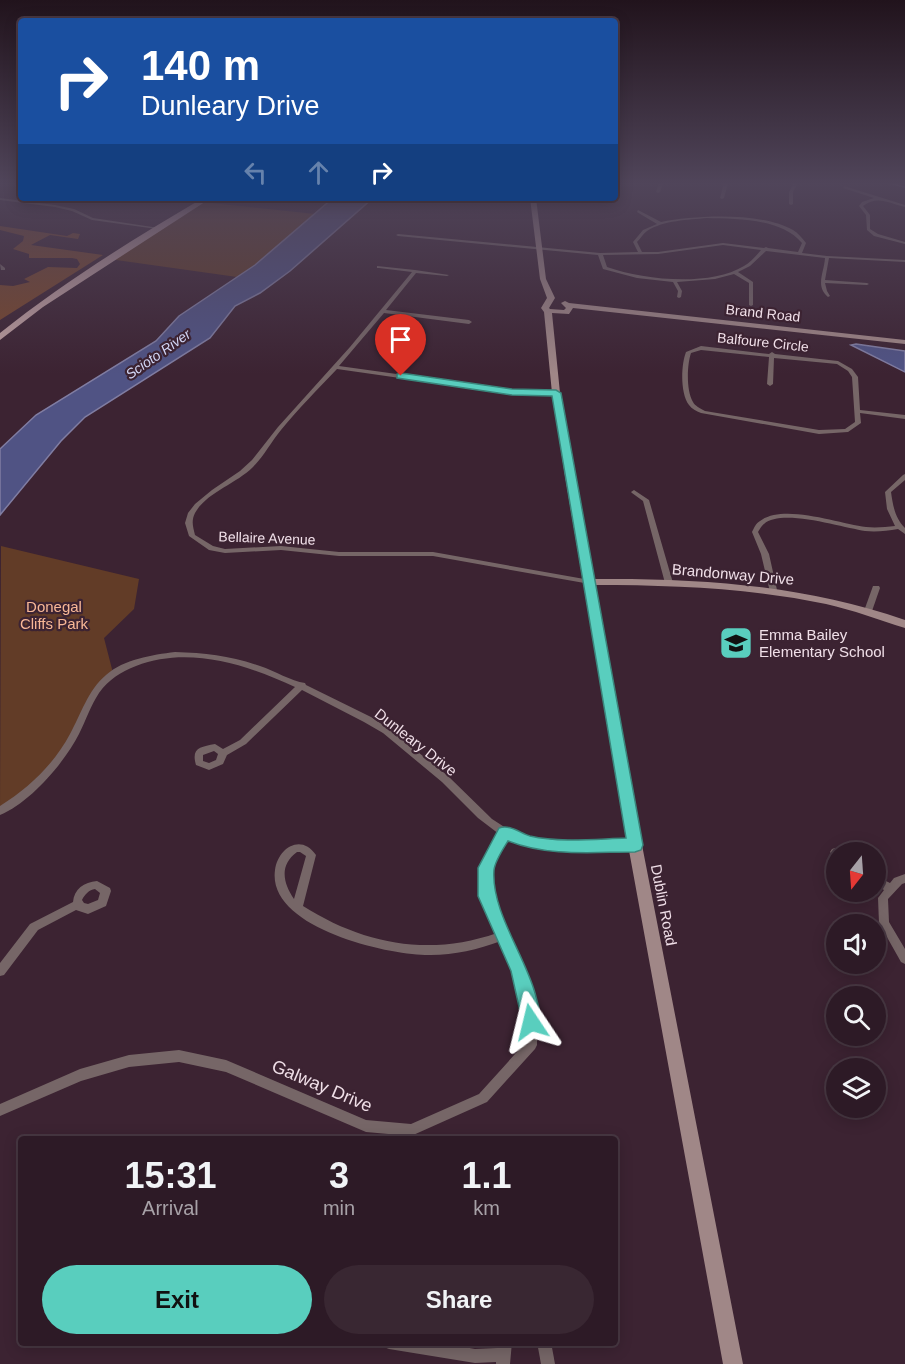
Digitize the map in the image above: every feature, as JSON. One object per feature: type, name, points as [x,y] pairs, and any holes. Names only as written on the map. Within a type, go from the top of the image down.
[{"type":"main road","points":[[0,337],[19,319],[129,247]]},
{"type":"main road","name":"Dublin Road","points":[[541,249],[544,284],[551,298],[548,307],[556,393],[635,845],[733,1364]]},
{"type":"main road","points":[[544,284],[565,308]]},
{"type":"main road","name":"Brand Road","points":[[548,307],[618,309],[905,342]]},
{"type":"main road","name":"Dublin Road","points":[[550,344],[555,319],[565,308]]},
{"type":"main road","name":"Brandonway Drive","points":[[590,582],[669,583],[773,590],[868,611],[905,624]]},
{"type":"street","points":[[517,247],[600,254],[641,254],[697,247]]},
{"type":"street","points":[[637,247],[641,254]]},
{"type":"street","points":[[750,247],[827,256],[905,261]]},
{"type":"street","points":[[800,253],[803,247]]},
{"type":"street","points":[[600,254],[605,268],[624,277],[674,280],[709,278],[734,272],[744,268],[766,248]]},
{"type":"street","points":[[827,256],[827,266],[822,281],[823,290],[828,296]]},
{"type":"street","points":[[379,267],[447,275]]},
{"type":"street","name":"Bellaire Avenue","points":[[415,271],[337,367],[317,385],[282,424],[249,467],[194,508],[188,523],[192,536],[197,541],[225,551],[281,549],[339,554],[433,554],[590,582]]},
{"type":"street","points":[[734,272],[751,282],[751,305]]},
{"type":"street","points":[[674,280],[680,291],[679,297]]},
{"type":"street","points":[[822,281],[867,284]]},
{"type":"street","points":[[383,311],[469,322]]},
{"type":"street","name":"Balfoure Circle","points":[[701,348],[717,348],[822,360],[850,370],[855,377],[858,411],[855,426],[840,432],[819,432],[703,412],[693,406],[688,398],[685,359],[689,352],[701,348]]},
{"type":"street","points":[[770,384],[772,354]]},
{"type":"street","points":[[337,367],[512,392],[556,393]]},
{"type":"street","points":[[858,411],[905,417]]},
{"type":"street","points":[[902,529],[889,508],[888,492],[905,476]]},
{"type":"street","points":[[634,492],[646,500],[669,583]]},
{"type":"street","points":[[773,590],[765,554],[754,532],[756,526],[764,520],[789,516],[866,529],[902,529]]},
{"type":"street","points":[[868,611],[876,588]]},
{"type":"street","name":"Dunleary Drive","points":[[0,812],[44,779],[69,745],[93,694],[107,677],[120,669],[146,659],[193,655],[241,662],[302,685],[376,724],[448,782],[479,813],[504,832],[528,842],[557,846],[635,845]]},
{"type":"street","points":[[223,753],[243,742],[302,685]]},
{"type":"street","name":"Galway Drive","points":[[0,1110],[80,1075],[129,1061],[179,1056],[226,1066],[366,1126],[412,1134],[483,1098],[531,1045],[531,1010],[520,971],[486,896],[486,868],[504,832]]},
{"type":"street","points":[[297,908],[311,855],[302,848],[289,851],[280,869],[280,886],[289,902],[318,924],[375,944],[444,951],[487,943],[505,935]]},
{"type":"street","points":[[905,878],[898,881],[883,898],[884,923],[905,959]]},
{"type":"street","points":[[886,886],[891,889]]},
{"type":"street","points":[[0,970],[34,927],[78,904]]},
{"type":"street","points":[[414,1346],[475,1356],[503,1354]]},
{"type":"street","points":[[545,1346],[548,1364]]},
{"type":"green space","points":[[129,247],[277,247],[237,277],[109,259]]},
{"type":"green space","name":"Donegal Cliffs Park","points":[[1,546],[139,579],[134,609],[104,638],[113,673],[107,677],[69,745],[43,779],[0,810]]},
{"type":"shaded area","points":[[16,247],[43,247],[103,255],[0,320],[0,285],[13,286],[30,282],[24,279],[48,267],[77,268],[80,264],[77,259],[72,258],[29,258],[29,254],[13,249]]},
{"type":"water","name":"Scioto River","points":[[276,247],[318,247],[260,293],[235,306],[210,338],[85,417],[61,441],[0,515],[0,449],[36,415],[156,341],[179,316],[255,265]]},
{"type":"water","points":[[851,345],[905,351],[905,372]]},
{"type":"place","name":"Emma Bailey Elementary School","points":[[736,643]]},
{"type":"route","points":[[401,376],[512,392],[556,393],[635,845],[557,846],[528,842],[504,832],[486,868],[486,896],[520,971],[531,1010],[531,1022]]}]
